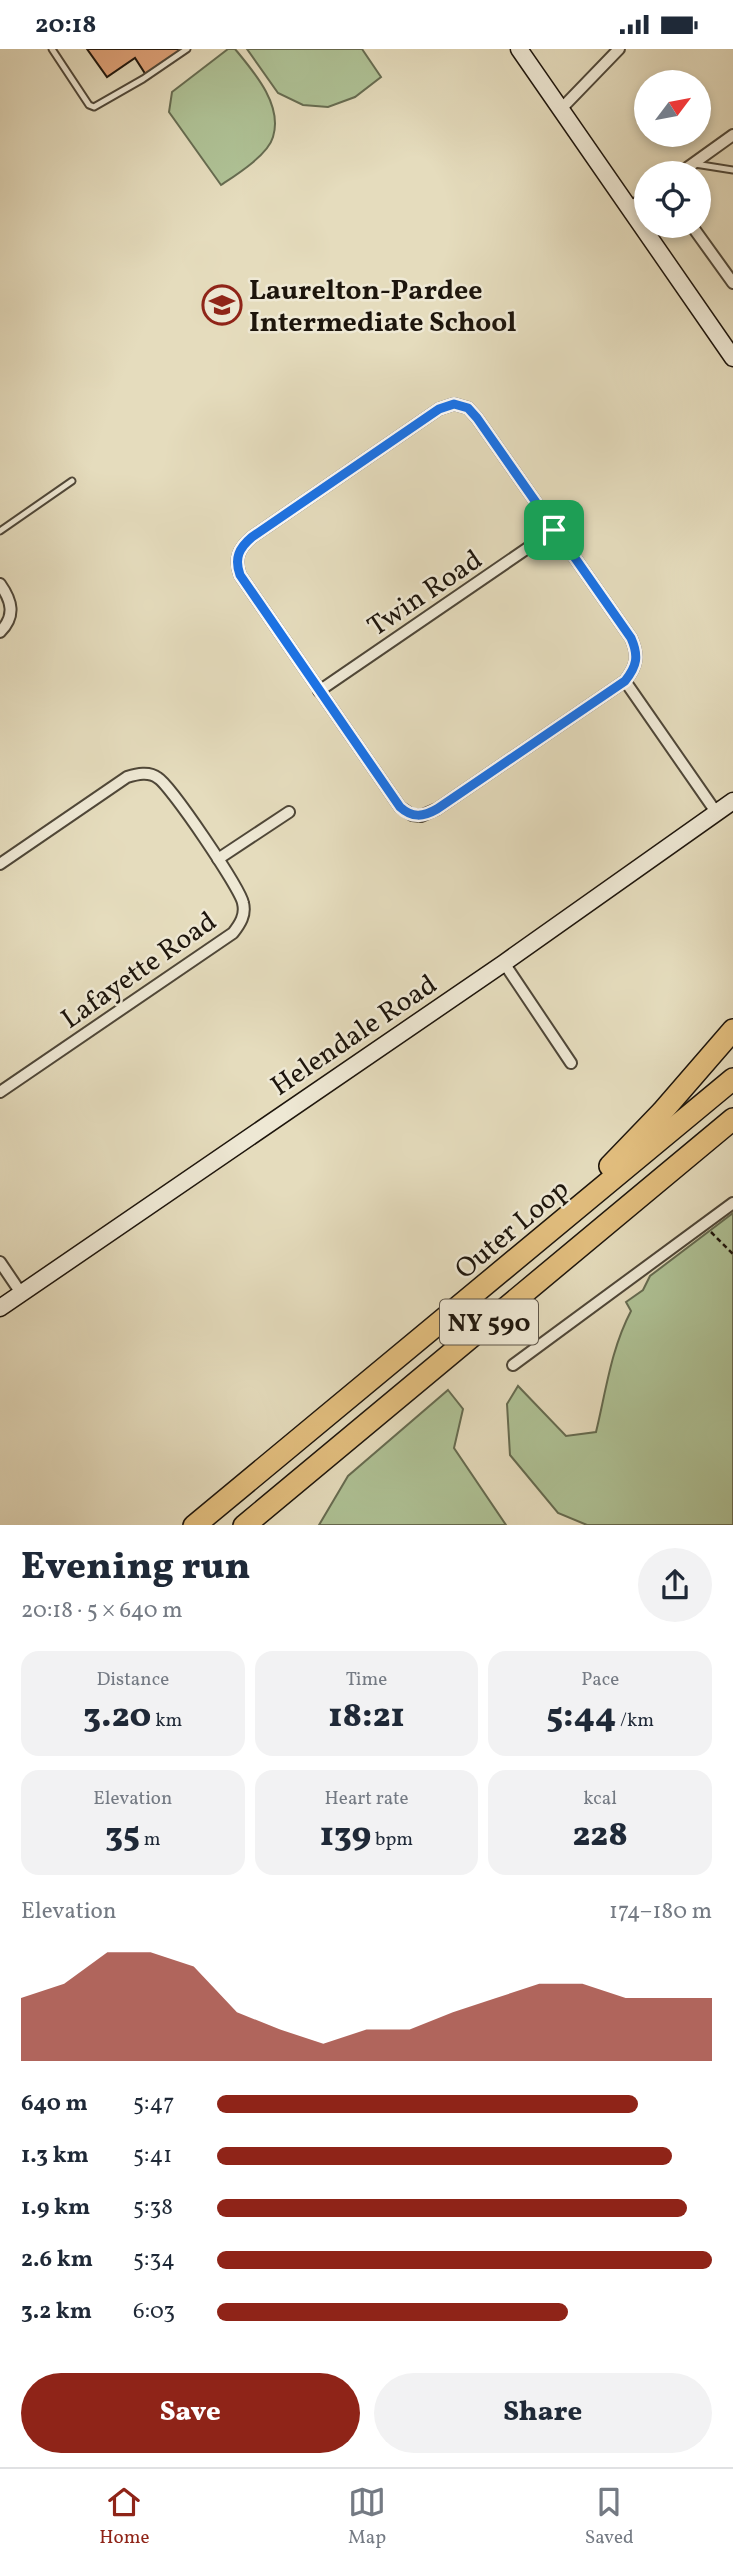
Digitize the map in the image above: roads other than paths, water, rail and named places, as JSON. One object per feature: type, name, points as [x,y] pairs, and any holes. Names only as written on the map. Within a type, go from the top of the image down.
[{"type":"highway","points":[[471,1298],[547,1229],[628,1149],[733,1030]]},
{"type":"highway","name":"Outer Loop","points":[[194,1525],[733,1079]]},
{"type":"highway","name":"Outer Loop","points":[[244,1525],[733,1119]]},
{"type":"street","points":[[519,49],[733,358]]},
{"type":"street","points":[[561,109],[619,49]]},
{"type":"street","points":[[697,161],[733,135]]},
{"type":"street","points":[[629,208],[634,205]]},
{"type":"street","points":[[701,238],[733,283]]},
{"type":"street","points":[[461,405],[472,412],[554,530],[631,638],[637,660],[633,671],[625,681],[437,809],[421,816],[412,815],[400,807],[240,575],[237,558],[239,551],[252,537],[446,406],[461,405]]},
{"type":"street","name":"Twin Road","points":[[319,691],[554,530]]},
{"type":"street","points":[[0,583],[12,608],[8,625],[0,632]]},
{"type":"street","points":[[625,681],[716,812]]},
{"type":"street","name":"Lafayette Road","points":[[0,864],[127,778],[144,773],[152,774],[164,783],[218,859],[243,902],[242,918],[233,933],[0,1091]]},
{"type":"street","name":"Helendale Road","points":[[0,1308],[504,963],[733,801]]},
{"type":"street","points":[[218,859],[289,811]]},
{"type":"street","points":[[504,963],[571,1063]]},
{"type":"street","points":[[513,1366],[733,1203]]},
{"type":"street","points":[[0,1262],[21,1293]]},
{"type":"lane","points":[[52,49],[89,104],[94,107],[143,79],[187,49]]},
{"type":"lane","points":[[711,167],[733,170]]},
{"type":"lane","points":[[0,531],[72,481]]},
{"type":"place","name":"Laurelton-Pardee Intermediate School","points":[[222,305]]}]
